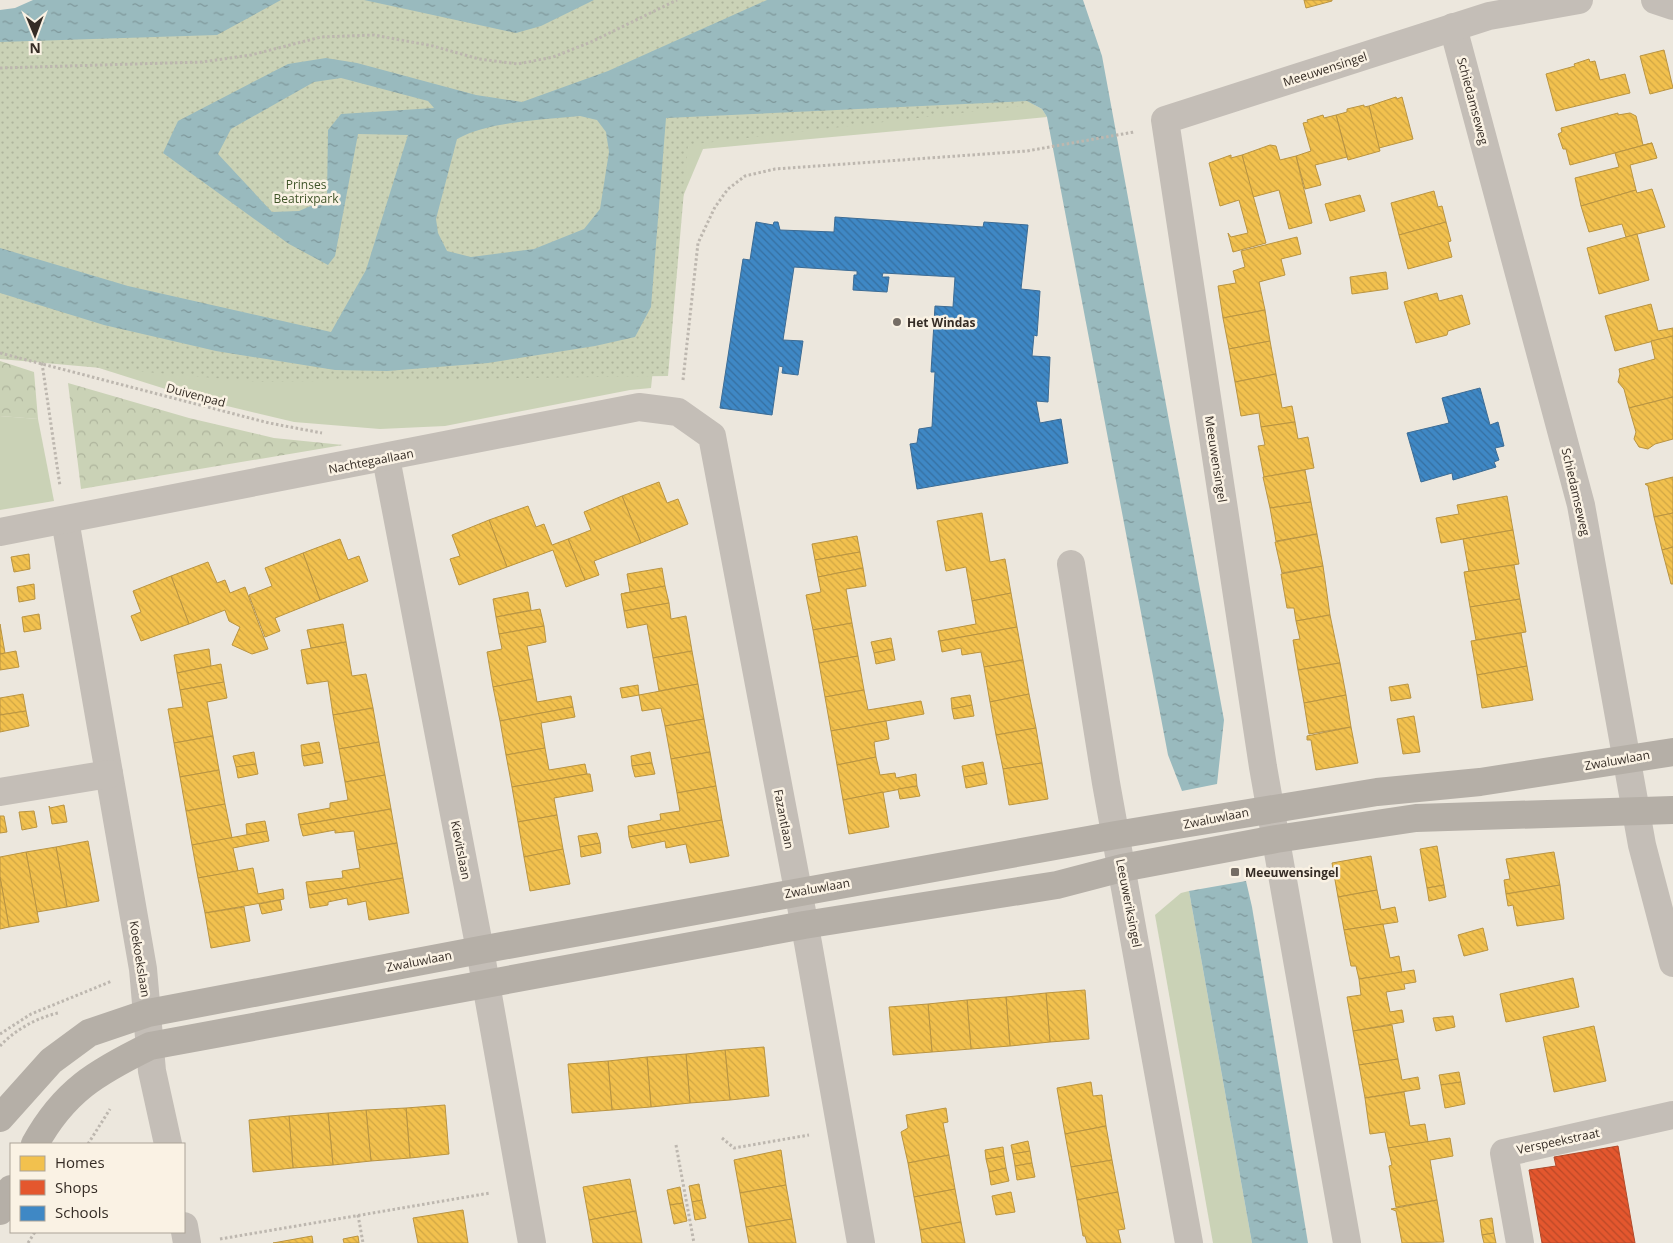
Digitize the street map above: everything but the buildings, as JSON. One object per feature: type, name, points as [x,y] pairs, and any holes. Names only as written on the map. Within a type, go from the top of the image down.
[{"type":"main road","name":"Zwaluwlaan","points":[[0,1118],[51,1060],[89,1033],[148,1013],[480,950],[1271,808],[1377,792],[1489,780],[1573,768],[1627,757],[1673,752]]},
{"type":"main road","points":[[36,1143],[47,1123],[78,1087],[110,1066],[150,1046],[804,925],[1057,885],[1122,868],[1276,839],[1416,818],[1673,810]]},
{"type":"main road","points":[[0,1211],[10,1191]]},
{"type":"street","points":[[1454,27],[1490,16],[1578,0]]},
{"type":"street","points":[[1655,0],[1673,6]]},
{"type":"street","name":"Schiedamseweg","points":[[1454,27],[1582,505],[1642,846],[1673,963]]},
{"type":"street","name":"Meeuwensingel","points":[[1347,1243],[1276,839],[1165,120],[1454,27]]},
{"type":"street","name":"Nachtegaallaan","points":[[0,532],[638,408],[678,412]]},
{"type":"street","name":"Fazantlaan","points":[[678,412],[712,436],[798,892],[861,1243]]},
{"type":"street","name":"Kievitslaan","points":[[386,458],[480,950],[532,1243]]},
{"type":"street","name":"Koekoekslaan","points":[[65,520],[142,969],[148,1013],[152,1070],[168,1143]]},
{"type":"street","name":"Leeuweriksingel","points":[[1071,564],[1116,835],[1189,1243]]},
{"type":"street","points":[[0,792],[110,774]]},
{"type":"street","name":"Verspeekstraat","points":[[1520,1243],[1504,1153],[1673,1115]]},
{"type":"path","points":[[0,68],[202,62],[251,55],[321,37],[374,35],[433,46],[479,59],[518,64],[553,57],[591,42],[677,0]]},
{"type":"path","points":[[678,412],[698,243],[715,207],[728,189],[745,176],[775,169],[1027,151],[1138,131]]},
{"type":"path","name":"Duivenpad","points":[[0,353],[269,423],[326,434]]},
{"type":"path","points":[[42,363],[65,520]]},
{"type":"path","points":[[0,1034],[31,1014],[142,969]]},
{"type":"path","points":[[722,1138],[734,1148],[841,1130]]},
{"type":"path","points":[[676,1145],[694,1243]]},
{"type":"path","points":[[216,1240],[358,1215],[378,1214],[522,1187]]},
{"type":"path","points":[[358,1215],[363,1243]]},
{"type":"green space","name":"Prinses Beatrixpark","points":[[140,0],[1023,0],[1054,102],[688,145],[668,376],[260,382],[0,359],[0,19]]},
{"type":"green space","points":[[1027,101],[1042,109],[1047,117],[703,149],[676,213],[660,302],[651,388],[630,390],[445,426],[380,429],[294,422],[194,398],[99,368],[117,327],[666,118]]},
{"type":"green space","points":[[0,361],[34,372],[38,419],[0,416]]},
{"type":"green space","points":[[68,383],[189,418],[274,438],[343,445],[81,489]]},
{"type":"green space","points":[[0,416],[38,419],[54,501],[0,510]]},
{"type":"green space","points":[[1189,891],[1252,1243],[1213,1243],[1155,915],[1181,893]]},
{"type":"water","points":[[33,0],[281,0],[217,35],[0,42],[0,10],[15,8]]},
{"type":"water","points":[[364,0],[594,0],[541,26],[516,33]]},
{"type":"water","points":[[767,0],[1083,0],[1102,56],[1224,720],[1217,784],[1182,791],[1168,755],[1047,117],[1042,109],[1027,101],[666,118],[651,307],[635,337],[595,346],[488,363],[387,371],[335,370],[216,351],[104,325],[0,293],[0,248],[128,286],[331,332],[366,270],[408,135],[358,134],[335,256],[328,265],[289,244],[163,153],[178,121],[288,64],[326,58],[357,63],[476,95],[522,102],[608,71]],"holes":[[[341,78],[428,101],[434,108],[341,114],[328,130],[327,199],[299,211],[272,212],[218,154],[231,129],[314,82]],[[580,116],[597,120],[606,132],[609,152],[600,209],[584,229],[534,249],[471,257],[447,251],[438,233],[436,219],[457,139],[485,128],[500,125]]]},
{"type":"water","points":[[1246,881],[1252,907],[1308,1243],[1252,1243],[1189,891]]},
{"type":"place","name":"Het Windas","points":[[897,322]]},
{"type":"place","name":"Meeuwensingel","points":[[1235,872]]}]
